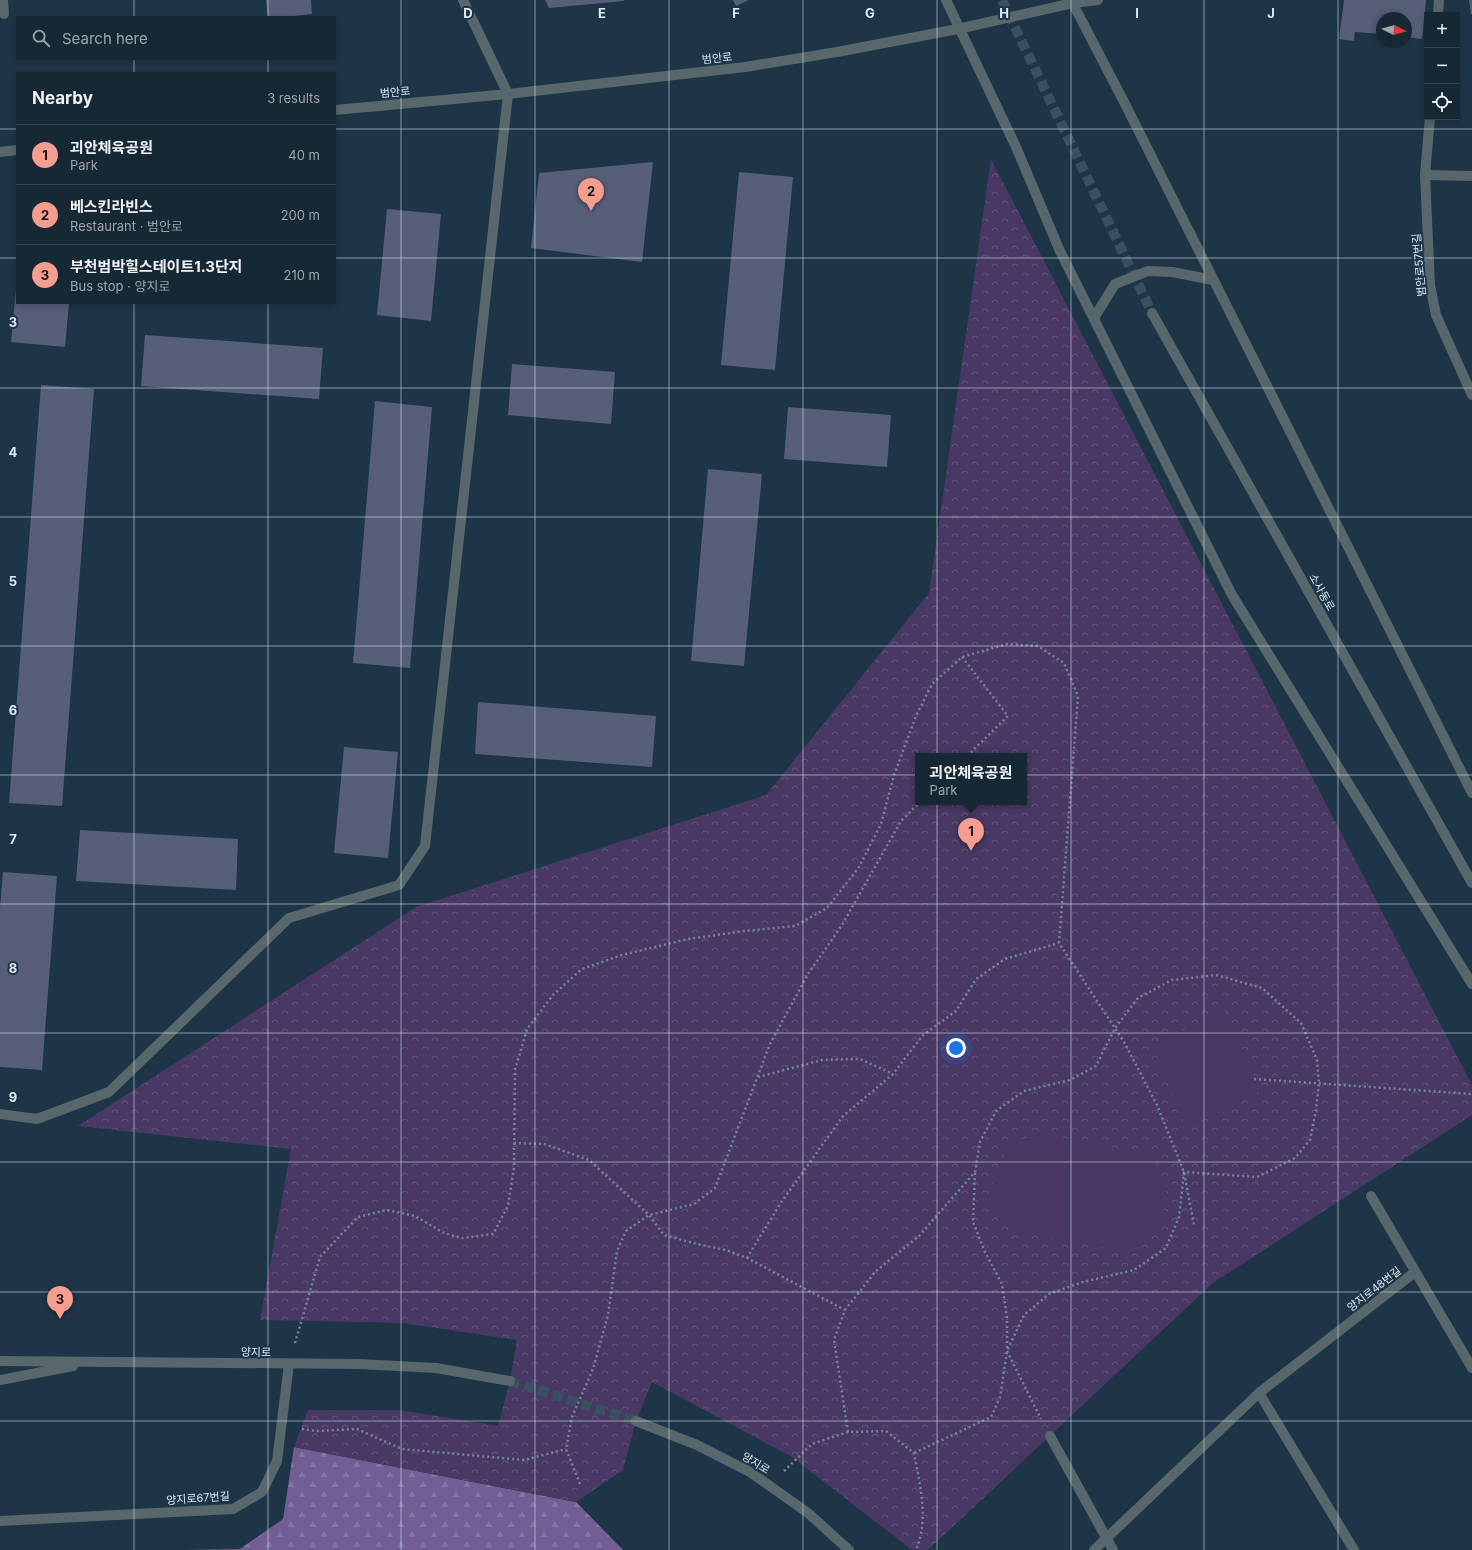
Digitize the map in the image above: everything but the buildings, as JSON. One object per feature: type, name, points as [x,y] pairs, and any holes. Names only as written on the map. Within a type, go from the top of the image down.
[{"type":"street","points":[[3,0],[4,14]]},
{"type":"street","points":[[0,1114],[37,1119],[108,1092],[289,918],[399,885],[425,846],[508,94],[463,0]]},
{"type":"street","points":[[946,0],[958,29],[1016,147],[1059,249],[1232,595],[1472,984]]},
{"type":"street","name":"범안로","points":[[336,110],[508,94],[745,67],[837,52],[958,29],[1072,2],[1098,0]]},
{"type":"street","points":[[1438,12],[1440,0]]},
{"type":"street","points":[[1072,2],[1124,102],[1472,793]]},
{"type":"street","name":"범안로57번길","points":[[1430,120],[1425,175],[1430,285],[1436,315],[1472,394]]},
{"type":"street","points":[[0,152],[16,150]]},
{"type":"street","points":[[1425,175],[1472,176]]},
{"type":"street","points":[[1094,318],[1115,284],[1148,272],[1172,272],[1213,280]]},
{"type":"street","name":"소사동로","points":[[1152,313],[1472,883]]},
{"type":"street","points":[[1371,1196],[1415,1272]]},
{"type":"street","name":"양지로48번길","points":[[1094,1550],[1259,1393],[1415,1272],[1472,1368]]},
{"type":"street","name":"양지로","points":[[0,1361],[358,1364],[436,1368],[510,1381]]},
{"type":"street","points":[[0,1380],[92,1362]]},
{"type":"street","name":"양지로67번길","points":[[0,1521],[234,1509],[262,1492],[277,1461],[289,1364]]},
{"type":"street","points":[[1259,1393],[1354,1550]]},
{"type":"street","name":"양지로","points":[[636,1421],[697,1445],[750,1472],[808,1513],[849,1550]]},
{"type":"street","points":[[1050,1436],[1113,1550]]},
{"type":"path","points":[[289,1364],[320,1257],[358,1217],[387,1210],[415,1216],[444,1233],[462,1238],[493,1234],[508,1206],[514,1167],[515,1070],[527,1029],[553,995],[582,969],[622,955],[688,939],[795,926],[826,908],[859,867],[881,824],[894,775],[916,716],[932,684],[962,657],[1007,644],[1038,646],[1064,663],[1078,696],[1059,943],[1124,1042],[1157,1105],[1184,1172],[1194,1225]]},
{"type":"path","points":[[962,657],[1008,716],[970,753]]},
{"type":"path","points":[[580,1484],[566,1449],[572,1417],[593,1369],[608,1315],[617,1251],[626,1231],[649,1215],[694,1204],[715,1188],[770,1044],[808,974],[842,925],[901,821],[917,805]]},
{"type":"path","points":[[748,1258],[780,1204],[843,1116],[893,1074],[922,1035],[956,1011],[976,979],[1005,959],[1059,943]]},
{"type":"path","points":[[914,1453],[991,1417],[1000,1397],[1007,1351],[1007,1318],[1002,1284],[985,1252],[973,1222],[975,1172],[980,1142],[996,1111],[1024,1091],[1070,1080],[1096,1066],[1115,1028],[1138,998],[1172,980],[1216,975],[1262,988],[1301,1023],[1317,1060],[1319,1084],[1310,1140],[1295,1158],[1257,1176],[1184,1172]]},
{"type":"path","points":[[758,1078],[822,1060],[860,1059],[893,1074]]},
{"type":"path","points":[[1254,1079],[1472,1094]]},
{"type":"path","points":[[514,1143],[544,1144],[590,1160],[649,1215],[664,1235],[696,1244],[726,1250],[748,1258],[845,1310]]},
{"type":"path","points":[[848,1432],[834,1340],[845,1310],[876,1271],[920,1236],[975,1172]]},
{"type":"path","points":[[1007,1351],[1024,1316],[1049,1294],[1083,1282],[1134,1270],[1166,1248],[1179,1216],[1184,1172]]},
{"type":"path","points":[[1007,1351],[1022,1377],[1050,1436]]},
{"type":"path","points":[[282,1426],[315,1431],[357,1429],[402,1449],[524,1460],[566,1449]]},
{"type":"path","points":[[769,1486],[812,1444],[848,1432],[886,1431],[914,1453],[923,1501],[922,1538],[916,1550]]},
{"type":"green space","points":[[991,159],[1472,1085],[1472,1115],[1213,1283],[928,1550],[912,1550],[792,1457],[652,1382],[636,1421],[623,1470],[576,1502],[294,1447],[308,1410],[400,1410],[498,1426],[510,1381],[517,1340],[403,1323],[260,1320],[291,1149],[78,1126],[416,907],[766,795],[929,593]]},
{"type":"green space","points":[[1225,1010],[1260,1091],[1187,1128],[1152,1045]]},
{"type":"green space","points":[[1042,1134],[1149,1155],[1160,1169],[1167,1198],[1158,1226],[1139,1246],[1115,1249],[1016,1231],[999,1216],[991,1200],[993,1181],[1000,1160],[1016,1141]]},
{"type":"green space","points":[[294,1447],[576,1502],[623,1550],[183,1550],[240,1549],[283,1519]]},
{"type":"tunnel","points":[[1002,0],[1152,313]]},
{"type":"tunnel","points":[[510,1381],[636,1421]]},
{"type":"place","name":"베스킨라빈스","points":[[591,211]]},
{"type":"place","name":"괴안체육공원","points":[[971,851]]},
{"type":"place","name":"부천범박힐스테이트1.3단지","points":[[60,1319]]}]
